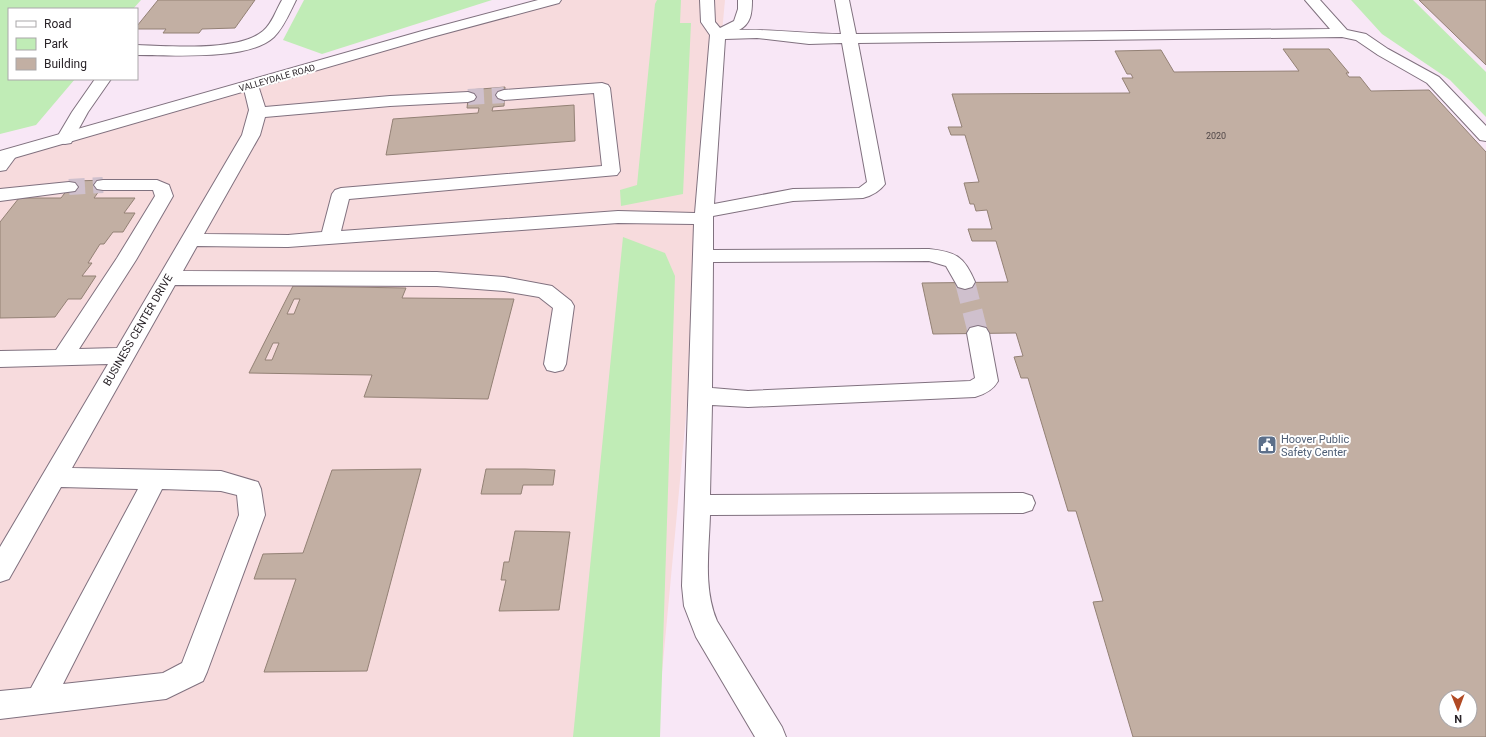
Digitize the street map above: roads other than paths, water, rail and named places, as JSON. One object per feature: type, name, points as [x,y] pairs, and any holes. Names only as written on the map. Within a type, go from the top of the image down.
[{"type":"main road","points":[[138,50],[223,50],[258,41],[268,35],[289,0]]},
{"type":"main road","name":"VALLEYDALE ROAD","points":[[3,160],[65,139],[427,34],[554,0]]},
{"type":"main road","points":[[707,0],[708,22],[718,35],[702,256],[701,396],[695,586],[697,606],[706,628],[771,737]]},
{"type":"main road","points":[[718,35],[741,23],[745,9],[745,0]]},
{"type":"main road","points":[[190,240],[265,241],[330,238],[618,217],[704,215],[793,195],[863,193],[876,184],[842,0]]},
{"type":"main road","points":[[1312,0],[1342,33]]},
{"type":"main road","points":[[718,35],[757,34],[809,39],[1342,33],[1362,37],[1383,52],[1433,80],[1486,136]]},
{"type":"main road","points":[[65,139],[80,112],[102,80]]},
{"type":"main road","name":"BUSINESS CENTER DRIVE","points":[[0,571],[251,135],[258,118],[258,112],[257,101],[251,86]]},
{"type":"main road","points":[[330,238],[341,194],[611,171],[602,88],[504,95]]},
{"type":"main road","points":[[258,112],[390,101],[468,97]]},
{"type":"main road","points":[[62,358],[126,260],[164,196],[163,189],[157,185],[103,185]]},
{"type":"main road","points":[[0,195],[69,187]]},
{"type":"main road","points":[[702,256],[929,255],[947,257],[959,265],[966,282]]},
{"type":"main road","points":[[168,278],[437,279],[504,284],[544,291],[564,306],[555,364]]},
{"type":"main road","points":[[701,396],[748,399],[975,389],[987,381],[978,333]]},
{"type":"main road","points":[[0,359],[124,356]]},
{"type":"main road","points":[[0,705],[166,686],[193,672],[252,515],[248,489],[221,481],[54,478]]},
{"type":"main road","points":[[40,700],[155,480]]},
{"type":"main road","points":[[697,505],[1023,503]]},
{"type":"tunnel","points":[[468,97],[504,95]]},
{"type":"tunnel","points":[[69,187],[103,185]]},
{"type":"tunnel","points":[[965,282],[978,333]]},
{"type":"place","name":"Hoover Public Safety Center","points":[[1267,445]]}]
